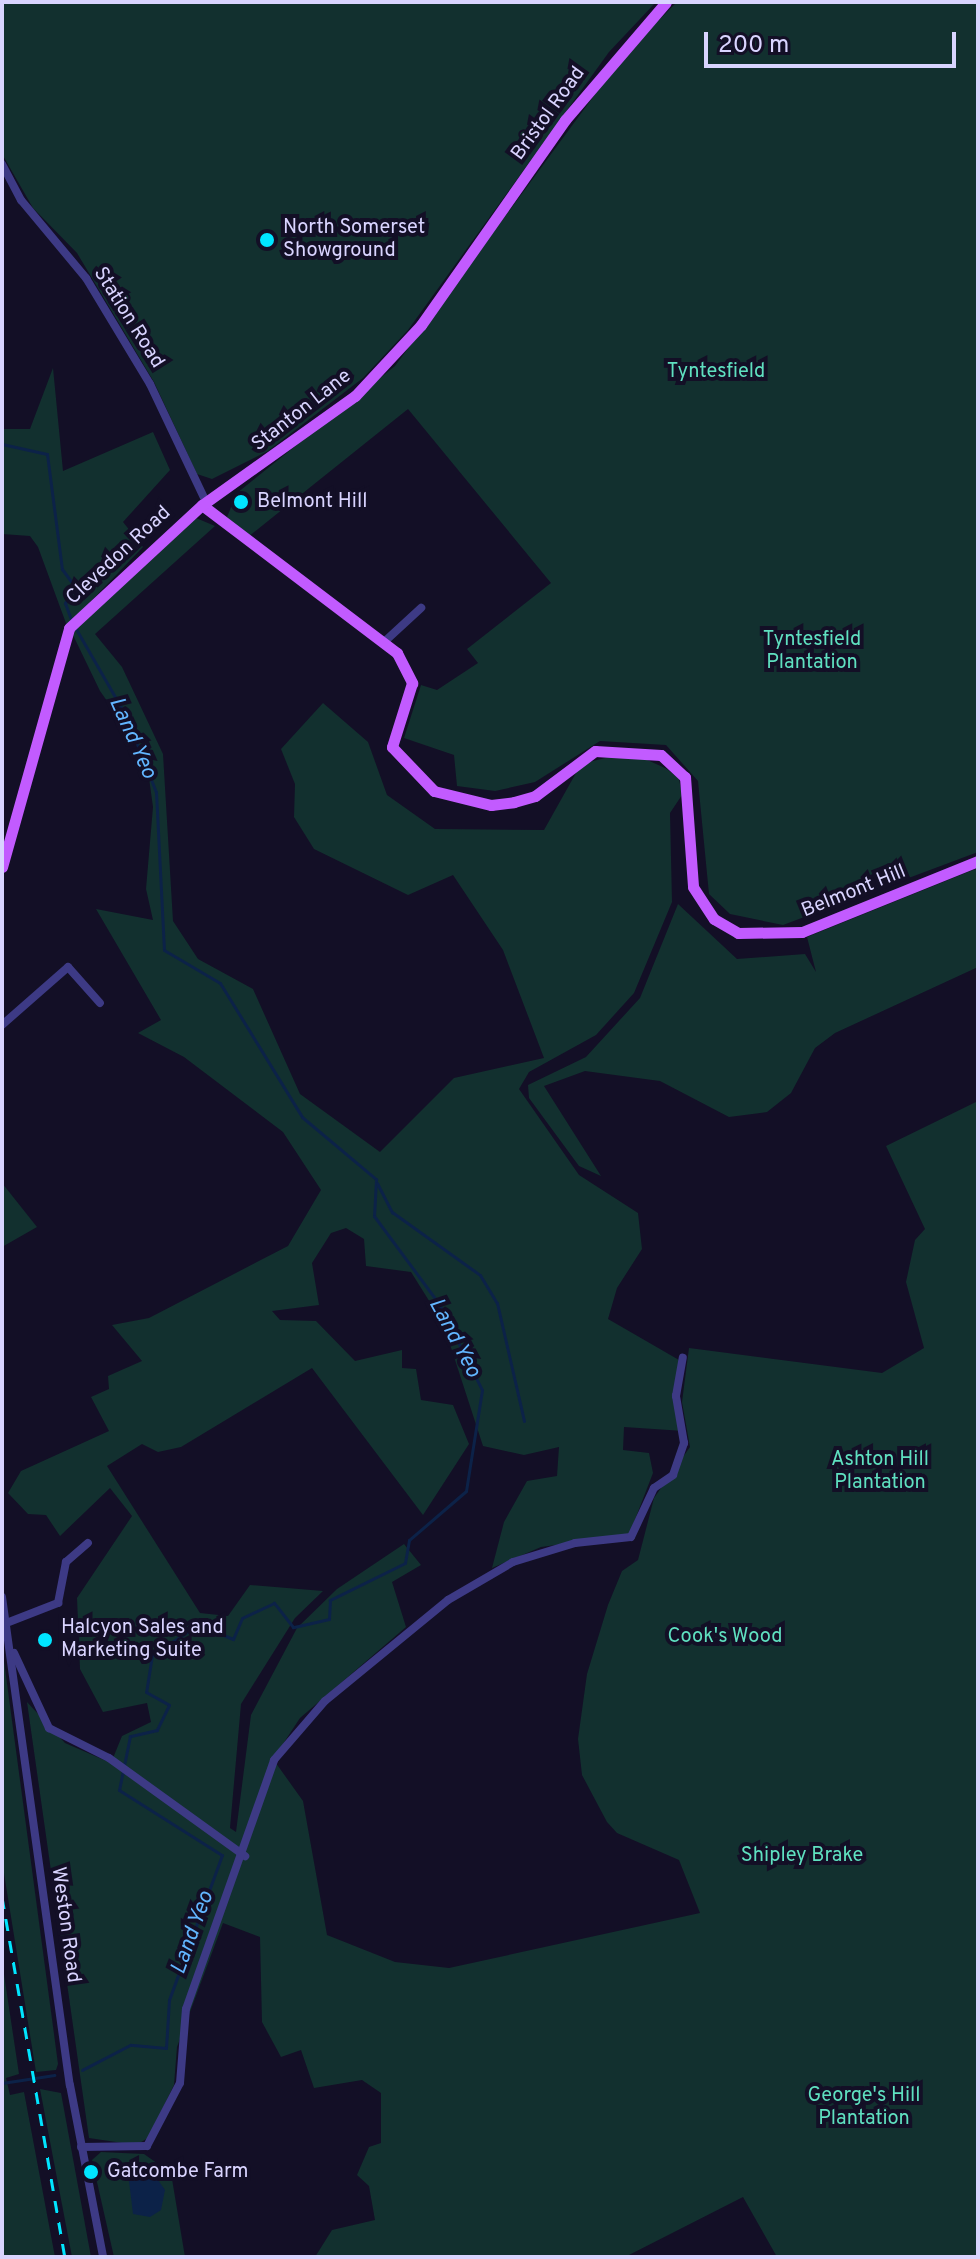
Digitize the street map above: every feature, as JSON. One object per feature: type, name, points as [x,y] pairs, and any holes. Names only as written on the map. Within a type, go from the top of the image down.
[{"type":"main road","name":"Bristol Road","points":[[469,254],[611,60],[666,2]]},
{"type":"main road","name":"Stanton Lane","points":[[204,504],[355,396],[421,325],[469,254]]},
{"type":"main road","name":"Clevedon Road","points":[[2,867],[73,624],[204,504]]},
{"type":"main road","name":"Belmont Hill","points":[[204,504],[397,653],[412,683],[392,747],[434,791],[491,805],[514,802],[535,796],[595,751],[661,755],[685,777],[693,887],[714,919],[738,933],[802,932],[978,861]]},
{"type":"street","name":"Station Road","points":[[2,164],[21,200],[86,278],[150,384],[204,504]]},
{"type":"street","points":[[383,643],[421,608]]},
{"type":"street","points":[[2,1025],[68,967],[100,1003]]},
{"type":"street","points":[[81,2147],[141,2148],[150,2142],[180,2083],[186,2009],[245,1856],[274,1760],[325,1701],[384,1649],[513,1562],[575,1543],[631,1537],[654,1488],[673,1475],[684,1443],[676,1396],[683,1358]]},
{"type":"street","points":[[9,1622],[58,1603],[66,1562],[88,1543]]},
{"type":"street","name":"Weston Road","points":[[2,1597],[9,1622],[81,2147],[103,2257]]},
{"type":"street","points":[[13,1653],[38,1716],[65,1739],[109,1758],[122,1774],[245,1856]]},
{"type":"green space","name":"North Somerset Showground","points":[[2,2],[656,2],[609,52],[408,330],[363,378],[268,451],[212,479],[197,474],[154,382],[77,253],[33,208],[2,154]]},
{"type":"green space","name":"Tyntesfield","points":[[677,2],[978,2],[978,852],[783,925],[730,914],[709,894],[698,781],[666,745],[600,741],[535,782],[495,791],[457,786],[454,755],[404,738],[421,685],[437,690],[478,663],[467,649],[551,583],[408,409],[248,537],[227,517],[237,493],[395,366],[624,55]]},
{"type":"green space","points":[[53,368],[63,471],[153,432],[170,470],[123,522],[143,547],[67,626],[38,547],[30,536],[2,534],[2,429],[30,429]]},
{"type":"green space","points":[[196,518],[215,526],[95,634],[122,667],[163,754],[173,921],[198,959],[253,989],[300,1094],[380,1152],[454,1078],[544,1058],[503,950],[453,875],[408,895],[314,849],[294,817],[295,784],[281,749],[323,703],[368,742],[387,795],[435,829],[544,830],[581,764],[609,757],[641,757],[667,769],[679,779],[682,795],[670,813],[672,902],[634,993],[596,1035],[529,1072],[519,1089],[579,1175],[638,1213],[642,1249],[617,1288],[608,1319],[679,1360],[674,1396],[684,1431],[624,1427],[623,1450],[649,1453],[653,1473],[629,1535],[541,1547],[492,1568],[504,1522],[527,1481],[557,1476],[559,1447],[524,1455],[483,1446],[443,1323],[411,1272],[366,1266],[364,1239],[346,1228],[331,1233],[312,1263],[319,1305],[272,1311],[280,1320],[316,1321],[355,1361],[402,1350],[402,1368],[416,1369],[421,1400],[453,1405],[469,1444],[423,1515],[312,1368],[181,1447],[158,1452],[142,1444],[107,1466],[200,1613],[228,1616],[250,1585],[323,1591],[295,1618],[241,1704],[230,1828],[236,1832],[251,1715],[297,1628],[337,1589],[404,1544],[421,1565],[392,1582],[406,1627],[300,1718],[273,1759],[303,1801],[327,1935],[395,1962],[449,1968],[700,1913],[679,1860],[617,1833],[607,1822],[582,1775],[578,1739],[587,1674],[608,1605],[622,1571],[638,1560],[654,1498],[690,1447],[682,1402],[689,1348],[882,1373],[924,1348],[906,1282],[915,1240],[925,1229],[886,1146],[978,1101],[978,2257],[777,2257],[743,2197],[625,2257],[315,2257],[332,2230],[375,2220],[369,2186],[357,2175],[369,2147],[381,2143],[381,2093],[362,2080],[314,2088],[301,2050],[281,2057],[262,2022],[260,1937],[223,1923],[177,2047],[174,2085],[148,2138],[136,2145],[89,2138],[27,1702],[65,1743],[111,1763],[122,1736],[151,1722],[147,1703],[103,1712],[80,1669],[77,1598],[132,1516],[110,1488],[60,1536],[46,1515],[28,1514],[8,1493],[21,1471],[109,1431],[91,1397],[109,1389],[108,1376],[142,1361],[112,1325],[149,1318],[288,1246],[321,1190],[283,1132],[184,1057],[138,1033],[161,1020],[96,909],[153,920],[146,889],[153,807],[146,756],[100,691],[72,633]]},
{"type":"green space","points":[[978,868],[978,967],[835,1033],[815,1048],[791,1093],[767,1112],[729,1117],[660,1081],[585,1071],[544,1086],[601,1176],[579,1166],[529,1098],[528,1085],[586,1057],[640,998],[678,904],[737,959],[805,954],[816,972],[807,937]]},
{"type":"green space","points":[[2,1183],[37,1227],[2,1247]]},
{"type":"green space","points":[[2,1646],[58,2064],[56,2070],[36,2072],[2,1861]]},
{"type":"green space","points":[[2,1961],[19,2074],[6,2078],[10,2095],[24,2092],[55,2257],[2,2257]]},
{"type":"green space","points":[[40,2089],[61,2093],[91,2257],[72,2257]]},
{"type":"green space","points":[[101,2152],[144,2154],[171,2173],[185,2257],[114,2257],[92,2160]]},
{"type":"water","points":[[135,2166],[151,2170],[165,2190],[161,2210],[150,2217],[133,2214],[128,2173]]},
{"type":"waterway","name":"Land Yeo","points":[[2,444],[47,454],[62,569],[75,587],[65,603],[72,622]]},
{"type":"waterway","name":"Land Yeo","points":[[76,629],[126,716],[156,792],[164,950],[220,983],[302,1117],[376,1179],[374,1216],[439,1304],[482,1390],[466,1491],[409,1540],[405,1563],[330,1600],[329,1619],[293,1627],[274,1603],[242,1618],[233,1639],[198,1625],[152,1655],[146,1692],[169,1705],[157,1730],[130,1736],[119,1790],[222,1855],[169,2000],[166,2048],[130,2045],[82,2070]]},
{"type":"waterway","points":[[377,1183],[392,1212],[480,1275],[497,1303],[524,1421]]},
{"type":"waterway","name":"Land Yeo","points":[[2,2083],[54,2075]]},
{"type":"railway","points":[[2,1897],[65,2257]]},
{"type":"place","name":"North Somerset Showground","points":[[267,240]]},
{"type":"place","name":"Belmont Hill","points":[[241,502]]},
{"type":"place","name":"Halcyon Sales and Marketing Suite","points":[[45,1640]]},
{"type":"place","name":"Gatcombe Farm","points":[[91,2172]]},
{"type":"park label","name":"Tyntesfield Plantation","points":[[812,652]]},
{"type":"park label","name":"Ashton Hill Plantation","points":[[880,1472]]},
{"type":"park label","name":"Cook's Wood","points":[[725,1637]]},
{"type":"park label","name":"Shipley Brake","points":[[802,1856]]},
{"type":"park label","name":"George's Hill Plantation","points":[[864,2108]]}]
